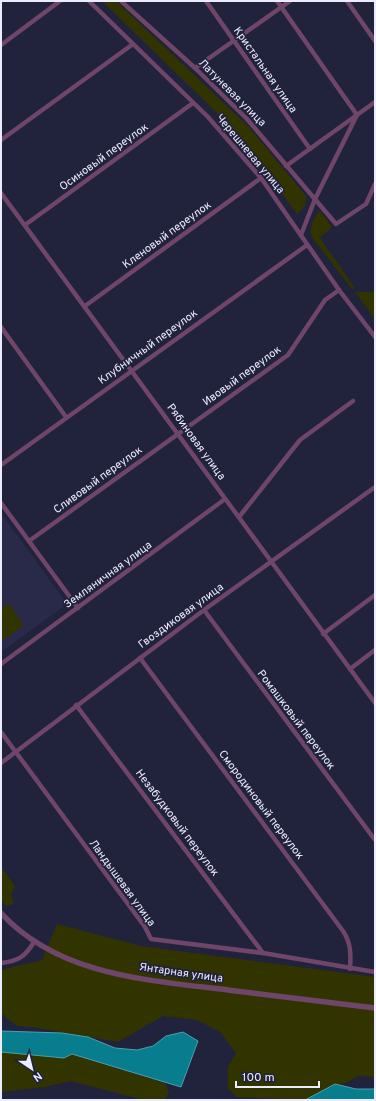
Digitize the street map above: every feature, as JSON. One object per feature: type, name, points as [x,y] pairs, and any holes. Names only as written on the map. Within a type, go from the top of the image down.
[{"type":"street","points":[[1,45],[60,1]]},
{"type":"street","name":"Черешневая улица","points":[[89,1],[193,103],[261,178],[339,290],[375,337]]},
{"type":"street","name":"Латуневая улица","points":[[121,1],[196,68],[247,119],[336,224],[366,204],[375,184]]},
{"type":"street","name":"Кристальная улица","points":[[206,1],[310,149]]},
{"type":"street","points":[[277,1],[357,115]]},
{"type":"street","points":[[196,68],[290,1]]},
{"type":"street","points":[[347,1],[375,41]]},
{"type":"street","points":[[1,140],[133,44]]},
{"type":"street","points":[[286,166],[375,102]]},
{"type":"street","name":"Осиновый переулок","points":[[25,225],[193,103]]},
{"type":"street","points":[[301,235],[315,198],[357,115]]},
{"type":"street","name":"Кленовый переулок","points":[[84,306],[261,178]]},
{"type":"street","name":"Рябиновая улица","points":[[1,193],[178,433],[270,562],[375,703]]},
{"type":"street","name":"Клубничный переулок","points":[[3,464],[131,370],[307,245]]},
{"type":"street","name":"Ивовый переулок","points":[[178,433],[288,355],[325,300],[339,290]]},
{"type":"street","points":[[1,327],[66,417]]},
{"type":"street","points":[[239,517],[300,440],[353,401]]},
{"type":"street","name":"Сливовый переулок","points":[[29,541],[178,433]]},
{"type":"street","points":[[1,458],[3,464]]},
{"type":"street","name":"Гвоздиковая улица","points":[[1,763],[204,610],[375,487]]},
{"type":"street","name":"Земляничная улица","points":[[1,664],[225,499]]},
{"type":"street","points":[[1,503],[78,608]]},
{"type":"street","points":[[323,634],[375,596]]},
{"type":"street","name":"Ромашковый переулок","points":[[204,610],[375,840]]},
{"type":"street","points":[[350,669],[375,650]]},
{"type":"street","name":"Смородиновый переулок","points":[[140,658],[344,931],[349,940],[352,954],[350,969]]},
{"type":"street","name":"Незабудковый переулок","points":[[76,705],[263,953]]},
{"type":"street","name":"Ландышевая улица","points":[[1,732],[15,753],[145,927],[151,939],[263,953],[350,969],[375,972]]},
{"type":"street","name":"Янтарная улица","points":[[1,913],[34,942],[68,959],[92,968],[149,980],[375,1008]]},
{"type":"street","points":[[1,963],[15,961],[23,956],[34,942]]},
{"type":"shaded area","points":[[102,1],[116,1],[248,126],[306,196],[305,206],[297,214],[268,174],[216,112]]},
{"type":"shaded area","points":[[320,211],[332,227],[320,238],[355,288],[352,289],[311,236],[312,222]]},
{"type":"shaded area","points":[[355,292],[375,292],[375,319]]},
{"type":"shaded area","points":[[1,513],[67,604],[1,652]]},
{"type":"shaded area","points":[[9,604],[24,625],[1,642],[1,609]]},
{"type":"shaded area","points":[[1,867],[15,886],[11,895],[14,904],[6,906],[1,899]]},
{"type":"shaded area","points":[[57,924],[141,946],[375,977],[375,1077],[359,1076],[341,1085],[335,1084],[305,1100],[237,1097],[228,1089],[228,1067],[236,1053],[220,1032],[197,1020],[163,1016],[118,1042],[32,1027],[17,1026],[1,1013],[1,970],[42,960]]},
{"type":"shaded area","points":[[1,1031],[62,1033],[88,1037],[115,1048],[137,1050],[153,1046],[166,1036],[183,1032],[198,1041],[181,1087],[72,1054],[64,1058],[1,1052]]},
{"type":"shaded area","points":[[1,1052],[72,1054],[165,1083],[169,1092],[165,1100],[144,1100],[70,1081],[44,1087],[1,1092]]},
{"type":"shaded area","points":[[335,1084],[356,1089],[375,1089],[375,1100],[305,1100]]}]
